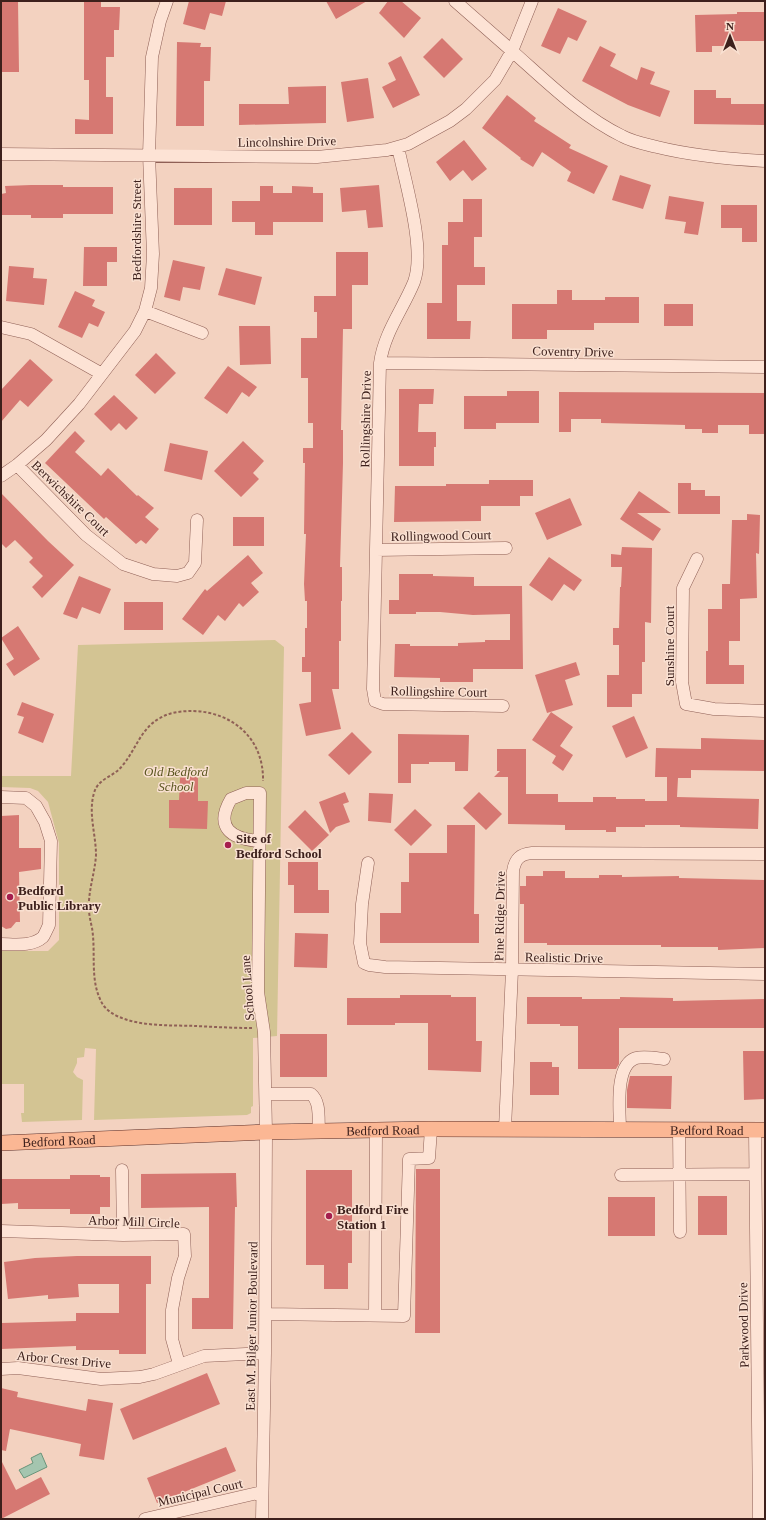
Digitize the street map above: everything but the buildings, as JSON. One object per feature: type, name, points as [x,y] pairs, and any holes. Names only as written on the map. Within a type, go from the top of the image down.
[{"type":"main road","name":"Bedford Road","points":[[1,1143],[266,1132],[431,1129],[760,1130]]},
{"type":"street","name":"Bedfordshire Street","points":[[1,476],[17,465],[46,440],[79,404],[135,331],[145,311],[151,288],[153,254],[149,155],[152,57],[160,21],[167,1]]},
{"type":"street","points":[[455,1],[572,104],[608,129],[624,137],[674,152],[706,157],[765,161]]},
{"type":"street","name":"Lincolnshire Drive","points":[[1,154],[317,157],[387,150],[398,147],[408,144],[450,121],[466,109],[495,80],[512,51],[532,1]]},
{"type":"street","name":"Rollingshire Drive","points":[[375,701],[373,689],[380,363],[382,350],[391,326],[414,282],[417,270],[418,254],[416,234],[398,147]]},
{"type":"street","points":[[145,311],[202,333]]},
{"type":"street","points":[[1,327],[31,334],[102,374]]},
{"type":"street","name":"Coventry Drive","points":[[380,363],[765,367]]},
{"type":"street","name":"Berwichshire Court","points":[[17,465],[86,535],[123,564],[153,574],[177,576],[188,574],[195,563],[197,520]]},
{"type":"street","name":"Rollingwood Court","points":[[376,550],[506,548]]},
{"type":"street","name":"Sunshine Court","points":[[697,559],[683,588],[682,682],[686,704],[714,709],[765,711]]},
{"type":"street","name":"Rollingshire Court","points":[[375,701],[383,704],[503,706]]},
{"type":"street","points":[[1,797],[26,798],[36,806],[45,822],[50,841],[50,856],[49,925],[43,936],[35,942],[30,943],[1,944]]},
{"type":"street","name":"School Lane","points":[[259,841],[258,992],[264,1032],[266,1132]]},
{"type":"street","name":"Pine Ridge Drive","points":[[505,1129],[512,970],[513,871],[514,863],[517,858],[525,854],[765,854]]},
{"type":"street","name":"Realistic Drive","points":[[368,863],[362,904],[360,943],[364,963],[369,965],[385,967],[512,970],[765,974]]},
{"type":"street","points":[[620,1130],[620,1081],[629,1062],[637,1058],[664,1058]]},
{"type":"street","points":[[266,1094],[311,1094],[315,1097],[317,1102],[319,1131]]},
{"type":"street","points":[[266,1314],[404,1316],[409,1159],[429,1158],[431,1129]]},
{"type":"street","points":[[375,1316],[376,1130]]},
{"type":"street","points":[[679,1130],[680,1232]]},
{"type":"street","name":"Parkwood Drive","points":[[759,1519],[761,1276],[760,1189],[755,1174],[760,1130]]},
{"type":"street","name":"East M. Bilger Junior Boulevard","points":[[262,1519],[266,1314],[266,1132]]},
{"type":"street","points":[[122,1170],[123,1235]]},
{"type":"street","points":[[622,1175],[755,1174]]},
{"type":"street","name":"Arbor Mill Circle","points":[[1,1231],[123,1235],[184,1234],[185,1256],[178,1278],[172,1310],[172,1339],[179,1364]]},
{"type":"street","name":"Arbor Crest Drive","points":[[1,1369],[18,1368],[101,1378],[140,1377],[154,1374],[204,1356],[265,1353]]},
{"type":"street","name":"Municipal Court","points":[[145,1519],[262,1492]]},
{"type":"path","points":[[249,1028],[168,1025],[136,1022],[118,1016],[103,1006],[96,986],[93,938],[88,908],[96,858],[92,806],[94,793],[99,784],[123,765],[139,738],[149,726],[165,715],[180,712],[197,711],[215,714],[223,716],[238,726],[249,737],[259,755],[263,781]]},
{"type":"green space","name":"Old Bedford School","points":[[275,640],[284,647],[277,1036],[253,1038],[253,1106],[251,1107],[251,1113],[247,1115],[94,1120],[96,1049],[85,1048],[84,1057],[77,1058],[77,1063],[73,1072],[77,1077],[83,1080],[82,1120],[22,1122],[21,1113],[24,1113],[24,1084],[1,1084],[1,951],[48,951],[59,940],[59,843],[48,802],[38,791],[30,788],[1,787],[1,776],[71,776],[78,645]]},
{"type":"shaded area","points":[[41,1453],[47,1467],[24,1478],[19,1470],[33,1463],[31,1458]]},
{"type":"place","name":"Site of Bedford School","points":[[228,845]]},
{"type":"place","name":"Bedford Public Library","points":[[10,897]]},
{"type":"place","name":"Bedford Fire Station 1","points":[[329,1216]]}]
